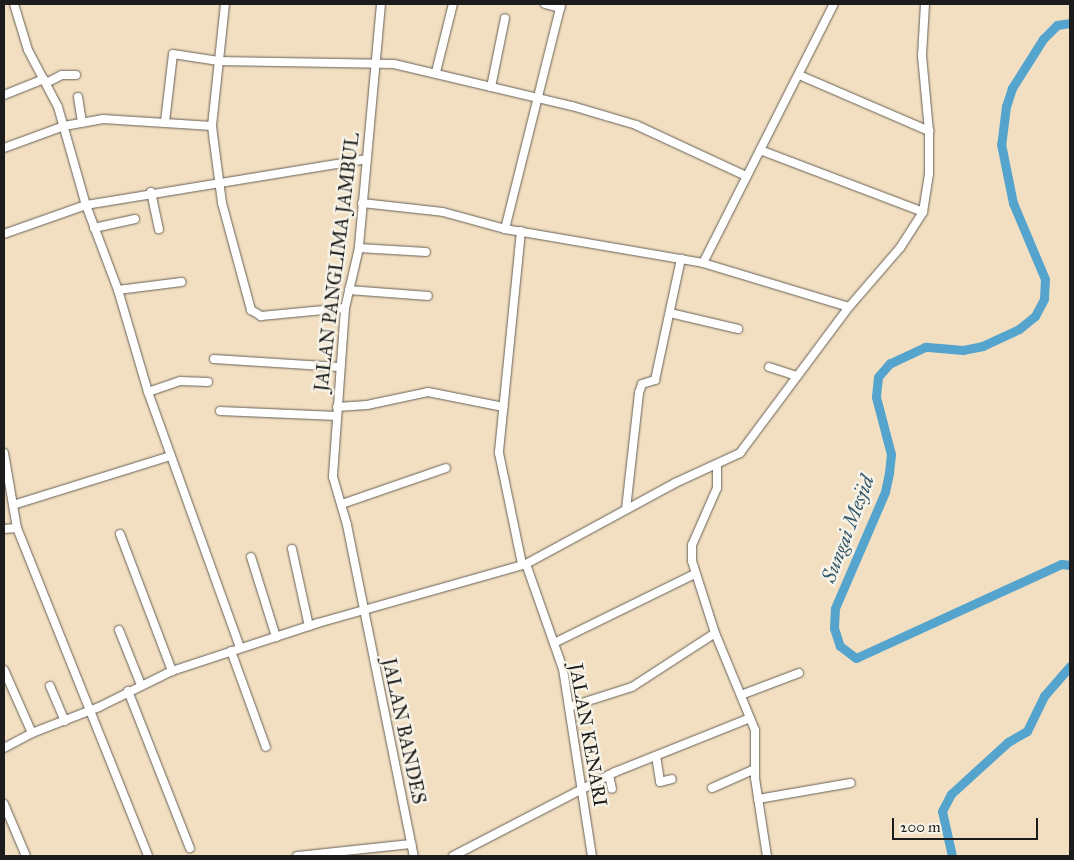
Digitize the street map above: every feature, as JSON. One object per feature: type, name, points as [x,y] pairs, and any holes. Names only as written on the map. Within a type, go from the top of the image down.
[{"type":"street","points":[[14,4],[28,50],[45,81],[64,126],[86,204],[118,290],[148,392],[240,648]]},
{"type":"street","points":[[224,4],[212,126],[217,181],[228,233],[254,314],[344,308]]},
{"type":"street","name":"JALAN PANGLIMA JAMBUL","points":[[364,611],[342,504],[333,477],[344,308],[359,248],[374,63],[381,4]]},
{"type":"street","points":[[436,72],[452,4]]},
{"type":"street","points":[[506,229],[536,98],[560,6],[545,4]]},
{"type":"street","points":[[703,263],[834,4]]},
{"type":"street","points":[[4,748],[32,733],[94,710],[128,691],[172,671],[231,650],[309,626],[481,579],[524,564],[626,508],[717,467],[740,453],[848,307],[900,248],[923,212],[929,173],[929,131],[922,56],[925,4]]},
{"type":"street","points":[[490,87],[505,18]]},
{"type":"street","points":[[165,122],[173,54],[218,61],[374,63],[436,72],[636,124],[746,176]]},
{"type":"street","points":[[4,94],[62,75],[76,75]]},
{"type":"street","points":[[799,75],[929,131]]},
{"type":"street","points":[[78,96],[82,123]]},
{"type":"street","points":[[4,148],[64,126],[109,119],[212,126]]},
{"type":"street","points":[[760,150],[923,212]]},
{"type":"street","points":[[4,234],[86,204],[217,181],[366,159]]},
{"type":"street","points":[[152,192],[159,229]]},
{"type":"street","points":[[362,203],[443,212],[506,229],[703,263],[848,307]]},
{"type":"street","points":[[94,228],[135,219]]},
{"type":"street","name":"JALAN KENARI","points":[[521,231],[500,468],[524,564],[563,670],[592,856]]},
{"type":"street","points":[[359,248],[426,252]]},
{"type":"street","points":[[626,508],[641,385],[655,380],[681,259]]},
{"type":"street","points":[[118,290],[182,282]]},
{"type":"street","points":[[349,290],[428,296]]},
{"type":"street","points":[[670,313],[738,329]]},
{"type":"street","points":[[214,359],[339,367]]},
{"type":"street","points":[[769,368],[798,376]]},
{"type":"street","points":[[148,392],[180,381],[208,382]]},
{"type":"street","points":[[337,407],[367,405],[428,392],[504,407]]},
{"type":"street","points":[[220,411],[337,416]]},
{"type":"street","points":[[4,453],[17,528],[94,710],[148,856]]},
{"type":"street","points":[[13,504],[170,456]]},
{"type":"street","points":[[717,467],[717,488],[692,545],[695,574],[715,633],[754,730],[758,799],[768,856]]},
{"type":"street","points":[[342,504],[446,468]]},
{"type":"street","points":[[4,529],[17,528]]},
{"type":"street","points":[[120,534],[172,671]]},
{"type":"street","points":[[292,549],[309,626]]},
{"type":"street","points":[[251,557],[276,637]]},
{"type":"street","points":[[554,644],[695,574]]},
{"type":"street","name":"JALAN BANDES","points":[[364,611],[414,856]]},
{"type":"street","points":[[119,630],[142,685]]},
{"type":"street","points":[[569,707],[632,687],[715,633]]},
{"type":"street","points":[[231,650],[266,747]]},
{"type":"street","points":[[4,670],[32,733]]},
{"type":"street","points":[[741,695],[799,673]]},
{"type":"street","points":[[50,686],[65,721]]},
{"type":"street","points":[[128,691],[190,848]]},
{"type":"street","points":[[452,856],[609,775],[750,718]]},
{"type":"street","points":[[656,756],[660,782],[672,779]]},
{"type":"street","points":[[712,788],[755,769]]},
{"type":"street","points":[[609,775],[612,789]]},
{"type":"street","points":[[758,799],[851,783]]},
{"type":"street","points":[[4,804],[26,856]]},
{"type":"street","points":[[297,856],[411,844]]},
{"type":"waterway","name":"Sungai Mesjid","points":[[1070,23],[1057,25],[1043,39],[1012,88],[1006,106],[1001,144],[1013,203],[1045,279],[1044,299],[1035,316],[1019,329],[983,346],[963,350],[925,347],[890,363],[878,377],[876,397],[891,454],[889,473],[885,492],[835,608],[834,628],[840,646],[856,658],[1061,564],[1070,565]]},
{"type":"waterway","name":"Sungai Mesjid","points":[[952,856],[942,811],[951,794],[1008,742],[1027,731],[1044,696],[1070,666]]}]
